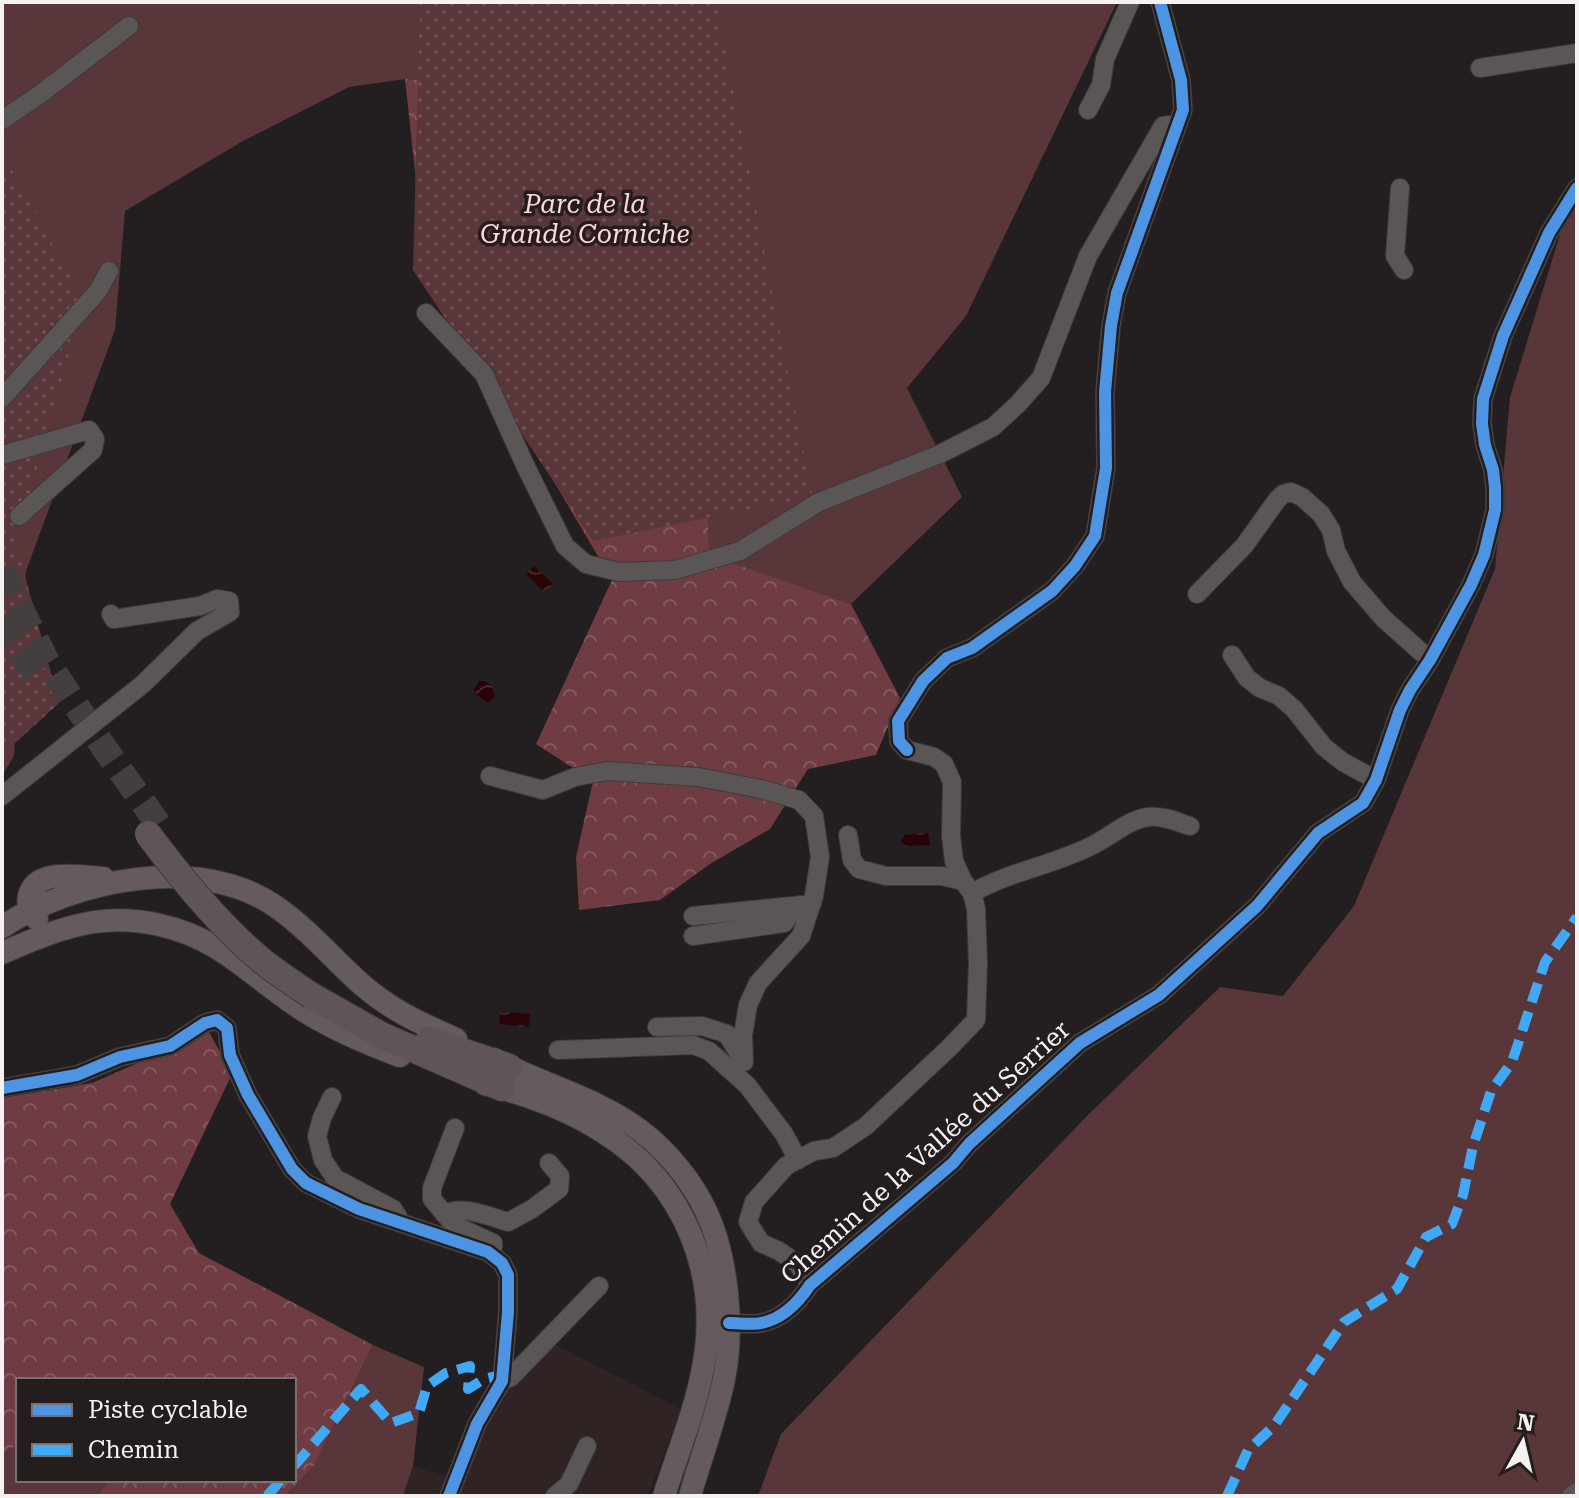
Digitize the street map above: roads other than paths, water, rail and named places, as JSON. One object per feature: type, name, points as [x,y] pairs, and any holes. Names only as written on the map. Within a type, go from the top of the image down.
[{"type":"highway","points":[[154,829],[175,869],[236,937],[277,973],[315,990],[381,1035],[506,1078]]},
{"type":"main road","points":[[2,927],[30,911],[102,884],[172,877],[225,883],[273,905],[298,923],[362,984],[403,1015],[454,1038],[506,1078],[605,1133],[627,1149],[662,1184],[686,1222],[702,1269],[706,1295],[707,1331],[703,1369],[664,1496]]},
{"type":"main road","points":[[30,911],[40,922],[74,926]]},
{"type":"main road","points":[[2,953],[74,926],[97,922],[153,923],[181,931],[218,949],[308,1014],[357,1039],[452,1076],[506,1078],[575,1093],[640,1130],[676,1166],[706,1212],[727,1294],[729,1328],[724,1379],[690,1496]]},
{"type":"street","points":[[1088,110],[1101,85],[1105,59],[1130,2]]},
{"type":"street","points":[[810,1285],[798,1264],[761,1243],[748,1222],[754,1202],[786,1166],[814,1151],[833,1148],[866,1126],[976,1020],[976,909],[954,861],[952,782],[944,764],[934,757],[907,750],[899,741],[898,721],[923,681],[947,658],[972,648],[1052,591],[1075,566],[1095,536],[1106,468],[1105,392],[1117,293],[1183,110],[1181,80],[1160,2]]},
{"type":"street","points":[[2,120],[129,26]]},
{"type":"street","points":[[1480,68],[1577,53]]},
{"type":"street","points":[[426,313],[484,374],[565,546],[586,564],[619,572],[675,570],[740,551],[819,502],[940,454],[993,427],[1041,378],[1088,256],[1163,126],[1178,124]]},
{"type":"street","points":[[1400,188],[1395,256],[1404,270]]},
{"type":"street","name":"Chemin de la Vallée du Serrier","points":[[729,1328],[761,1323],[797,1304],[810,1285],[953,1163],[969,1144],[1080,1043],[1159,995],[1257,906],[1318,833],[1363,803],[1376,780],[1400,710],[1471,585],[1484,555],[1495,510],[1493,470],[1482,424],[1483,399],[1503,336],[1549,233],[1577,188]]},
{"type":"street","points":[[2,398],[98,291],[109,271]]},
{"type":"street","points":[[2,455],[89,430],[95,439],[93,450],[19,516]]},
{"type":"street","points":[[1197,594],[1244,546],[1277,500],[1291,492],[1302,497],[1321,514],[1331,530],[1336,551],[1352,582],[1383,618],[1430,660]]},
{"type":"street","points":[[2,796],[143,684],[197,631],[230,612],[229,601],[217,599],[200,606],[114,619],[111,614]]},
{"type":"street","points":[[1232,655],[1247,678],[1279,696],[1294,709],[1324,747],[1343,762],[1376,780]]},
{"type":"street","points":[[490,776],[543,790],[575,777],[607,771],[698,777],[799,800],[814,816],[820,857],[804,905],[801,936],[758,983],[748,1005],[743,1035],[747,1085]]},
{"type":"street","points":[[848,835],[852,860],[859,869],[886,876],[942,876],[968,887],[985,885],[1092,846],[1136,820],[1151,816],[1190,826]]},
{"type":"street","points":[[693,916],[804,905]]},
{"type":"street","points":[[693,936],[784,923],[804,905]]},
{"type":"street","points":[[2,1088],[77,1075],[120,1057],[170,1046],[205,1023],[217,1020],[227,1028],[230,1055],[248,1095],[292,1169],[306,1183],[359,1209],[488,1252],[502,1263],[508,1275],[502,1381],[477,1424],[449,1496]]},
{"type":"street","points":[[657,1027],[702,1026],[727,1034],[744,1062]]},
{"type":"street","points":[[558,1050],[693,1045],[709,1051],[747,1085],[784,1134],[798,1160]]},
{"type":"street","points":[[332,1097],[317,1136],[323,1160],[335,1178],[393,1209],[401,1223]]},
{"type":"street","points":[[455,1128],[432,1188],[432,1199],[454,1225],[493,1243],[495,1257]]},
{"type":"street","points":[[444,1214],[454,1209],[508,1222],[559,1189],[560,1176],[549,1163]]},
{"type":"street","points":[[502,1381],[511,1377],[599,1286]]},
{"type":"street","points":[[555,1496],[569,1484],[587,1446]]},
{"type":"street","points":[[1571,1496],[1577,1492]]},
{"type":"water","points":[[534,566],[553,584],[544,592],[526,574]]},
{"type":"water","points":[[479,681],[492,685],[494,696],[488,703],[474,689]]},
{"type":"water","points":[[928,833],[930,845],[906,846],[900,841],[905,835]]},
{"type":"water","points":[[500,1012],[530,1014],[529,1027],[499,1024]]},
{"type":"tunnel","points":[[2,570],[46,660],[159,825]]},
{"type":"tunnel","points":[[2,618],[37,676]]},
{"type":"park label","name":"Parc de la Grande Corniche","points":[[585,219]]}]
